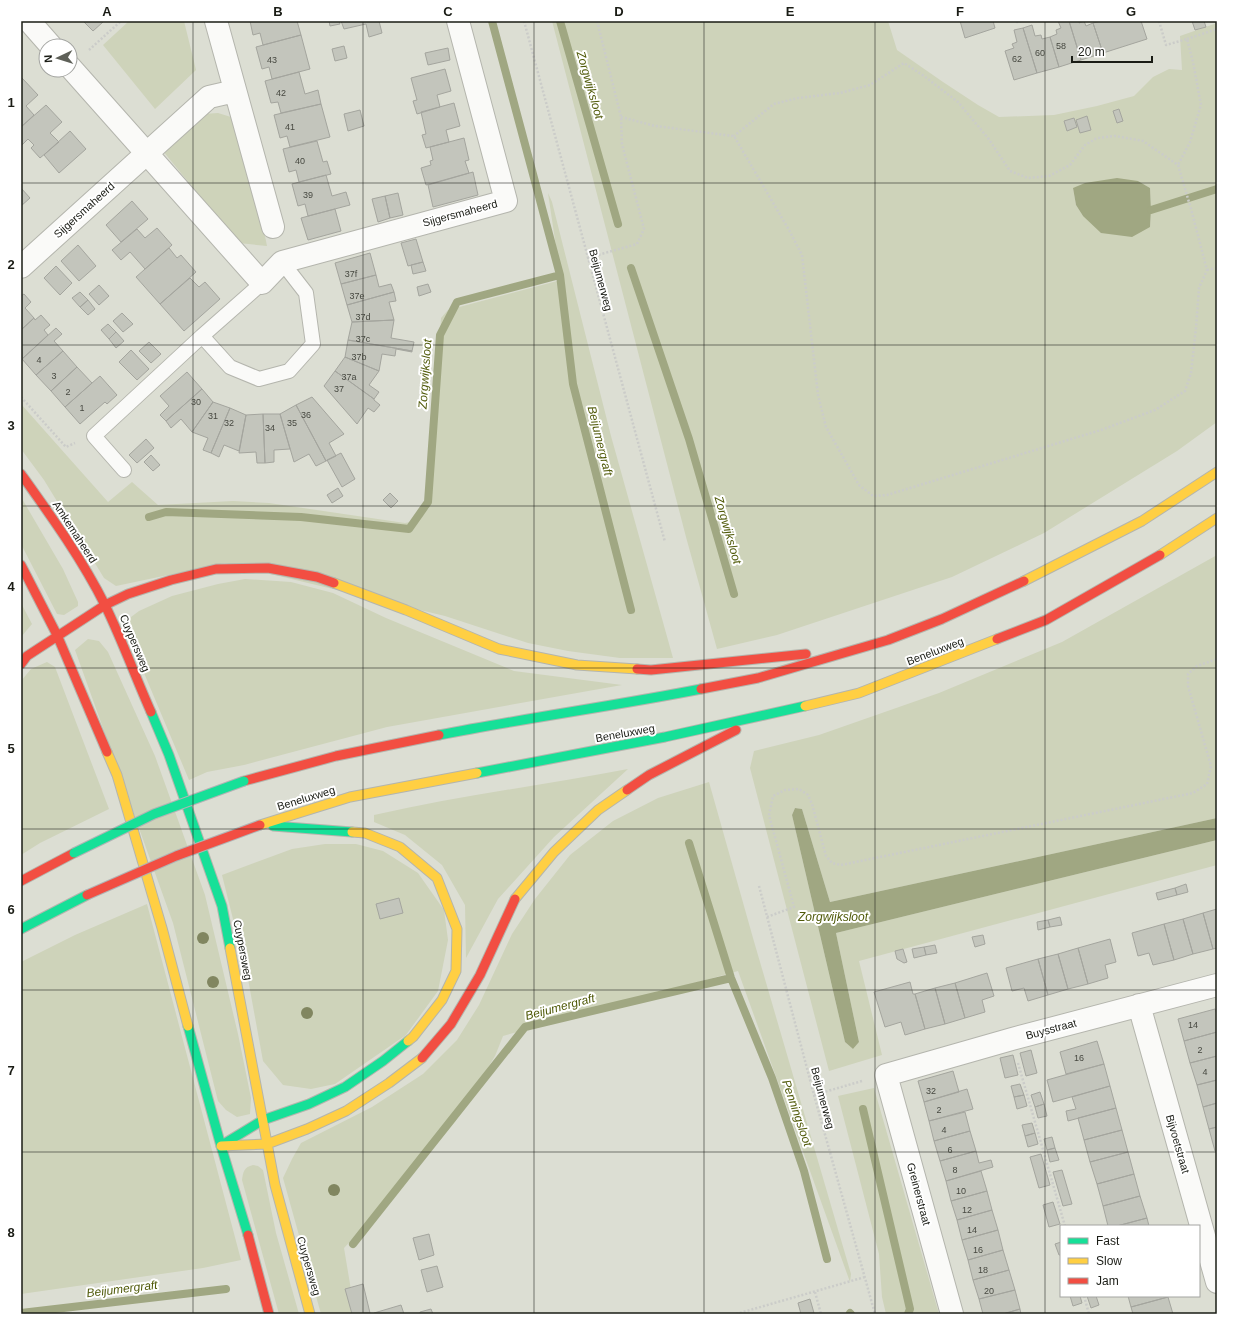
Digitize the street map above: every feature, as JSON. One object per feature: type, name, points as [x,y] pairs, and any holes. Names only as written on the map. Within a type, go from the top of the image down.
[{"type":"main road","points":[[21,881],[154,814],[244,781],[344,754],[505,722],[655,698],[758,678],[888,640],[942,619],[1011,588],[1142,521],[1217,472]]},
{"type":"main road","name":"Amkemaheerd","points":[[21,474],[49,513],[84,567],[105,605]]},
{"type":"main road","name":"Beneluxweg","points":[[21,930],[87,895],[176,856],[260,825],[350,798],[665,737],[760,717],[859,693],[1046,620],[1149,562],[1217,518]]},
{"type":"main road","points":[[21,565],[57,635],[117,776],[162,928],[221,1146],[250,1241],[269,1314]]},
{"type":"main road","points":[[21,664],[27,656],[57,635],[105,605],[128,594],[171,580],[216,569],[268,568],[317,577],[406,610],[499,649],[577,665],[652,670],[860,648]]},
{"type":"main road","name":"Cuypersweg","points":[[105,605],[169,755],[222,906],[267,1144],[285,1226],[310,1314]]},
{"type":"main road","points":[[221,1146],[267,1144],[307,1129],[346,1111],[389,1083],[424,1056],[451,1024],[480,974],[515,899],[554,852],[598,810],[649,775],[760,717]]},
{"type":"main road","points":[[221,1146],[263,1120],[309,1104],[345,1087],[413,1037],[442,1000],[456,971],[458,929],[437,878],[400,847],[365,833],[260,825]]},
{"type":"street","points":[[29,21],[44,38]]},
{"type":"street","points":[[216,21],[273,227]]},
{"type":"street","name":"Sijgersmaheerd","points":[[282,262],[506,201],[458,21]]},
{"type":"street","points":[[78,76],[262,283],[282,262]]},
{"type":"street","name":"Sijgersmaheerd","points":[[21,267],[209,97],[235,91]]},
{"type":"street","name":"Buysstraat","points":[[886,1075],[1012,1039],[1217,985]]},
{"type":"street","name":"Bijvoetstraat","points":[[1139,1005],[1217,1282]]},
{"type":"street","name":"Greinerstraat","points":[[886,1075],[952,1314]]},
{"type":"lane","points":[[202,336],[230,367],[259,379],[289,370],[313,344],[306,293],[282,262]]},
{"type":"lane","points":[[124,470],[94,436],[202,336],[262,283]]},
{"type":"path","points":[[87,51],[121,21]]},
{"type":"path","name":"Beijumerweg","points":[[524,21],[665,542]]},
{"type":"path","points":[[587,258],[637,244],[644,229],[622,144],[621,117],[597,21]]},
{"type":"path","points":[[1159,21],[1166,45],[1217,29]]},
{"type":"path","points":[[1178,165],[1190,142],[1201,104],[1187,39]]},
{"type":"path","points":[[621,117],[655,126],[734,136],[774,104],[798,98],[840,93],[870,85],[904,63],[958,102],[988,138],[1010,171],[1028,178],[1049,176],[1070,165],[1085,145],[1097,138],[1115,136],[1143,141],[1178,165],[1207,270],[1198,288],[1196,328],[1191,373],[1185,391],[1155,410],[1101,430],[887,495],[873,496],[859,485],[826,427],[818,395],[802,255],[790,230],[734,136]]},
{"type":"path","points":[[1207,270],[1217,268]]},
{"type":"path","points":[[21,397],[66,447],[94,436]]},
{"type":"path","points":[[766,917],[794,907],[769,815],[773,796],[785,790],[799,789],[808,795],[812,804],[826,856],[832,863],[841,865],[1193,793],[1207,784],[1211,766],[1188,686],[1188,674],[1197,666],[1217,659]]},
{"type":"path","name":"Beijumerweg","points":[[759,886],[814,1095],[875,1314]]},
{"type":"path","points":[[1012,1039],[1065,1225]]},
{"type":"path","points":[[814,1095],[886,1075]]},
{"type":"path","points":[[736,1314],[865,1277]]},
{"type":"path","points":[[815,1292],[821,1314]]},
{"type":"path","points":[[1084,1297],[1090,1314]]},
{"type":"shaded area","points":[[129,21],[184,21],[196,70],[155,109],[103,45]]},
{"type":"shaded area","points":[[552,21],[888,21],[897,50],[978,105],[999,117],[1054,115],[1134,96],[1153,77],[1169,69],[1182,70],[1180,36],[1217,23],[1217,422],[1177,451],[1044,533],[952,577],[777,635],[717,649],[686,537]],"holes":[[[1138,181],[1150,188],[1150,227],[1083,216],[1076,205],[1073,188]]]},
{"type":"shaded area","points":[[218,113],[231,117],[236,130],[263,226],[267,246],[238,243],[163,151],[203,114]]},
{"type":"shaded area","points":[[548,193],[552,202],[611,436],[673,658],[620,658],[568,651],[528,643],[445,616],[225,563],[116,586],[104,578],[44,480],[21,449],[21,404],[108,502],[132,482],[158,505],[233,501],[269,503],[405,523],[419,520],[429,508],[441,318],[448,310],[561,280]]},
{"type":"shaded area","points":[[21,497],[63,569],[78,602],[78,606],[64,615],[57,614],[21,544]]},
{"type":"shaded area","points":[[1217,555],[1217,818],[830,902],[802,809],[795,808],[792,815],[845,1042],[853,1049],[859,1042],[836,933],[1217,840],[1217,865],[859,961],[882,1055],[829,1071],[750,768],[754,751],[819,735],[939,693],[1062,642]]},
{"type":"shaded area","points":[[245,579],[291,582],[333,593],[386,618],[514,671],[622,685],[387,727],[244,765],[207,772],[189,780],[123,623],[139,611],[172,596],[218,584]]},
{"type":"shaded area","points":[[21,603],[32,624],[21,637]]},
{"type":"shaded area","points":[[88,639],[99,641],[108,652],[155,756],[205,895],[238,1034],[251,1098],[250,1114],[237,1117],[226,1110],[218,1101],[173,923],[75,650]]},
{"type":"shaded area","points":[[47,662],[55,667],[109,809],[40,843],[21,855],[21,681],[31,669]]},
{"type":"shaded area","points":[[628,769],[554,837],[498,899],[466,958],[465,905],[442,865],[405,835],[374,822],[374,815],[406,808]]},
{"type":"shaded area","points":[[709,782],[851,1274],[850,1282],[738,971],[503,1036],[495,1056],[455,1122],[390,1199],[344,1248],[355,1314],[321,1314],[283,1178],[301,1143],[372,1107],[423,1074],[457,1040],[479,1005],[512,934],[535,899],[570,855],[613,821],[658,798]]},
{"type":"shaded area","points":[[325,844],[356,844],[383,851],[418,873],[444,910],[448,940],[438,991],[406,1035],[335,1084],[311,1089],[283,1085],[263,1061],[248,979],[222,875],[292,849]]},
{"type":"shaded area","points":[[147,904],[241,1260],[203,1268],[21,1294],[21,962],[75,935]]},
{"type":"shaded area","points":[[874,1088],[939,1314],[886,1314],[882,1297],[879,1254],[838,1096]]},
{"type":"shaded area","points":[[253,1165],[258,1166],[263,1170],[276,1233],[299,1314],[279,1314],[242,1180],[244,1170]]},
{"type":"water","points":[[1117,178],[1138,181],[1150,188],[1150,227],[1132,237],[1101,233],[1083,216],[1076,205],[1073,188],[1085,183]]},
{"type":"water","name":"Zorgwijksloot","points":[[795,808],[802,809],[830,902],[1217,818],[1217,840],[836,933],[859,1042],[853,1049],[845,1042],[792,815]]},
{"type":"building","points":[[83,21],[102,21],[103,22],[93,31]]},
{"type":"building","points":[[250,21],[297,21],[301,35],[263,45],[260,33],[253,35]]},
{"type":"building","points":[[329,21],[339,21],[340,24],[330,26]]},
{"type":"building","points":[[341,21],[379,21],[382,33],[369,37],[366,24],[344,29]]},
{"type":"building","points":[[960,21],[993,21],[995,28],[965,38]]},
{"type":"building","points":[[1058,21],[1069,21],[1081,60],[1059,67],[1050,37],[1057,34],[1056,30],[1061,28]]},
{"type":"building","points":[[1069,21],[1079,21],[1079,23],[1084,21],[1086,26],[1093,23],[1103,53],[1081,60]]},
{"type":"building","points":[[1101,21],[1141,21],[1147,39],[1103,53],[1093,23]]},
{"type":"building","points":[[1192,21],[1204,21],[1206,27],[1195,30]]},
{"type":"building","points":[[1032,25],[1035,36],[1041,35],[1042,39],[1050,37],[1059,67],[1037,73],[1023,28]]},
{"type":"building","points":[[1023,28],[1037,73],[1014,80],[1005,51],[1014,48],[1012,44],[1017,42],[1014,30]]},
{"type":"building","points":[[301,35],[310,69],[272,79],[269,67],[262,69],[256,47]]},
{"type":"building","points":[[344,46],[347,58],[335,61],[332,49]]},
{"type":"building","points":[[448,48],[450,60],[428,65],[425,53]]},
{"type":"building","points":[[445,69],[451,91],[437,95],[440,107],[417,114],[413,101],[417,100],[411,78]]},
{"type":"building","points":[[299,72],[305,94],[318,90],[321,104],[281,113],[278,102],[271,103],[265,81]]},
{"type":"building","points":[[22,78],[38,95],[26,106],[34,115],[21,127],[21,79]]},
{"type":"building","points":[[454,103],[460,126],[446,130],[449,142],[426,148],[422,135],[426,134],[421,112]]},
{"type":"building","points":[[321,104],[330,137],[290,147],[287,136],[280,138],[274,115]]},
{"type":"building","points":[[46,105],[62,122],[50,133],[59,142],[40,158],[31,148],[34,145],[28,139],[21,146],[21,127]]},
{"type":"building","points":[[1119,109],[1123,121],[1117,123],[1113,111]]},
{"type":"building","points":[[360,110],[364,126],[348,131],[344,114]]},
{"type":"building","points":[[1087,116],[1091,130],[1080,133],[1076,120]]},
{"type":"building","points":[[1074,118],[1077,127],[1067,131],[1064,121]]},
{"type":"building","points":[[70,131],[86,149],[59,173],[44,155]]},
{"type":"building","points":[[464,138],[469,160],[465,161],[469,173],[426,185],[421,168],[431,165],[430,161],[433,160],[430,147]]},
{"type":"building","points":[[317,141],[323,162],[327,161],[331,174],[299,182],[296,170],[289,172],[283,149]]},
{"type":"building","points":[[473,172],[478,195],[433,207],[428,185]]},
{"type":"building","points":[[326,175],[332,196],[346,192],[350,205],[308,216],[305,204],[298,206],[292,184]]},
{"type":"building","points":[[21,188],[30,198],[21,206]]},
{"type":"building","points":[[398,193],[403,215],[390,218],[385,196]]},
{"type":"building","points":[[385,196],[390,218],[378,222],[372,199]]},
{"type":"building","points":[[132,201],[148,219],[121,242],[106,225]]},
{"type":"building","points":[[335,209],[341,231],[308,240],[301,218]]},
{"type":"building","points":[[157,228],[172,245],[145,269],[130,252],[121,260],[112,250],[137,229],[145,238]]},
{"type":"building","points":[[416,239],[423,262],[408,266],[401,243]]},
{"type":"building","points":[[78,245],[96,266],[79,281],[61,261]]},
{"type":"building","points":[[169,248],[177,258],[181,255],[196,272],[160,304],[136,277]]},
{"type":"building","points":[[370,253],[376,275],[341,284],[335,263]]},
{"type":"building","points":[[423,262],[426,271],[413,274],[411,265]]},
{"type":"building","points":[[56,266],[72,283],[60,295],[44,278]]},
{"type":"building","points":[[376,275],[379,287],[391,284],[394,292],[347,305],[341,284]]},
{"type":"building","points":[[190,278],[199,287],[205,282],[220,299],[184,331],[160,304]]},
{"type":"building","points":[[428,284],[431,292],[419,296],[417,287]]},
{"type":"building","points":[[99,285],[109,296],[99,305],[89,294]]},
{"type":"building","points":[[80,292],[88,300],[80,307],[72,298]]},
{"type":"building","points":[[394,292],[396,301],[389,302],[394,320],[352,322],[347,305]]},
{"type":"building","points":[[24,294],[31,302],[25,308],[34,318],[21,330],[21,296]]},
{"type":"building","points":[[88,300],[95,309],[88,315],[80,307]]},
{"type":"building","points":[[122,313],[133,324],[123,332],[113,321]]},
{"type":"building","points":[[41,315],[50,325],[44,330],[48,335],[22,359],[21,330],[34,318],[35,320]]},
{"type":"building","points":[[394,320],[391,338],[414,342],[412,351],[348,340],[352,322]]},
{"type":"building","points":[[108,324],[116,332],[109,339],[101,330]]},
{"type":"building","points":[[56,328],[62,334],[54,341],[63,351],[36,375],[22,359]]},
{"type":"building","points":[[116,332],[124,341],[116,348],[109,339]]},
{"type":"building","points":[[348,340],[412,351],[412,352],[396,349],[395,356],[382,354],[379,371],[345,357]]},
{"type":"building","points":[[149,342],[161,354],[151,363],[139,351]]},
{"type":"building","points":[[131,350],[149,369],[137,380],[119,362]]},
{"type":"building","points":[[63,351],[77,367],[51,391],[36,375]]},
{"type":"building","points":[[345,357],[379,371],[369,385],[379,392],[374,399],[335,371]]},
{"type":"building","points":[[77,367],[92,383],[65,407],[51,391]]},
{"type":"building","points":[[335,371],[380,405],[374,412],[368,408],[357,424],[324,386]]},
{"type":"building","points":[[187,372],[202,389],[166,421],[160,415],[169,406],[160,396]]},
{"type":"building","points":[[100,376],[117,395],[107,404],[105,402],[80,424],[65,407]]},
{"type":"building","points":[[202,389],[213,402],[192,432],[181,419],[171,428],[166,421]]},
{"type":"building","points":[[312,397],[344,434],[329,443],[336,456],[326,461],[296,405]]},
{"type":"building","points":[[213,402],[230,408],[211,453],[203,450],[208,438],[192,432]]},
{"type":"building","points":[[296,405],[326,461],[316,466],[309,454],[294,462],[280,414]]},
{"type":"building","points":[[230,408],[246,415],[239,451],[224,445],[219,457],[211,453]]},
{"type":"building","points":[[263,414],[265,463],[257,463],[256,452],[239,453],[246,415]]},
{"type":"building","points":[[263,414],[280,414],[290,449],[274,450],[274,462],[265,463]]},
{"type":"building","points":[[146,439],[154,448],[137,463],[129,455]]},
{"type":"building","points":[[341,453],[355,479],[342,487],[327,460]]},
{"type":"building","points":[[151,455],[160,465],[153,471],[144,462]]},
{"type":"building","points":[[338,488],[343,496],[332,503],[327,495]]},
{"type":"building","points":[[390,493],[398,501],[391,508],[383,500]]},
{"type":"building","points":[[1186,884],[1188,892],[1177,895],[1175,888]]},
{"type":"building","points":[[1175,888],[1177,895],[1158,900],[1156,893]]},
{"type":"building","points":[[399,898],[403,913],[380,919],[376,904]]},
{"type":"building","points":[[1217,909],[1217,948],[1213,949],[1203,913]]},
{"type":"building","points":[[1203,913],[1213,949],[1193,954],[1183,919]]},
{"type":"building","points":[[1060,917],[1062,925],[1050,927],[1048,920]]},
{"type":"building","points":[[1183,919],[1193,954],[1174,960],[1164,924]]},
{"type":"building","points":[[1048,920],[1050,927],[1038,930],[1037,922]]},
{"type":"building","points":[[1164,924],[1174,960],[1153,965],[1149,953],[1138,956],[1132,933]]},
{"type":"building","points":[[983,935],[985,944],[975,947],[972,937]]},
{"type":"building","points":[[1110,939],[1116,962],[1105,965],[1108,978],[1088,984],[1078,948]]},
{"type":"building","points":[[935,945],[937,953],[926,955],[924,947]]},
{"type":"building","points":[[924,947],[926,955],[914,958],[912,949]]},
{"type":"building","points":[[1078,948],[1088,984],[1068,989],[1058,954]]},
{"type":"building","points":[[903,949],[907,962],[904,963],[897,959],[895,951]]},
{"type":"building","points":[[1058,954],[1068,989],[1048,995],[1038,959]]},
{"type":"building","points":[[1038,959],[1048,995],[1028,1001],[1024,988],[1012,991],[1006,968]]},
{"type":"building","points":[[987,973],[994,996],[982,1000],[985,1012],[965,1018],[955,983]]},
{"type":"building","points":[[910,982],[925,1029],[905,1035],[901,1022],[885,1027],[874,992]]},
{"type":"building","points":[[955,983],[965,1018],[945,1024],[935,988]]},
{"type":"building","points":[[935,988],[945,1024],[925,1029],[915,994]]},
{"type":"building","points":[[1215,1009],[1217,1014],[1217,1032],[1184,1041],[1178,1019]]},
{"type":"building","points":[[1217,1032],[1217,1056],[1190,1063],[1184,1041]]},
{"type":"building","points":[[1097,1041],[1104,1064],[1066,1074],[1060,1052]]},
{"type":"building","points":[[1031,1050],[1037,1073],[1026,1076],[1020,1053]]},
{"type":"building","points":[[1013,1055],[1018,1075],[1005,1078],[1000,1058]]},
{"type":"building","points":[[1217,1056],[1217,1080],[1197,1085],[1190,1063]]},
{"type":"building","points":[[1104,1064],[1110,1086],[1053,1102],[1047,1080]]},
{"type":"building","points":[[953,1071],[959,1092],[924,1102],[918,1081]]},
{"type":"building","points":[[1217,1080],[1217,1103],[1203,1107],[1197,1085]]},
{"type":"building","points":[[1020,1084],[1024,1095],[1014,1097],[1011,1086]]},
{"type":"building","points":[[1110,1086],[1116,1108],[1068,1121],[1066,1111],[1076,1109],[1072,1097]]},
{"type":"building","points":[[967,1089],[973,1109],[929,1121],[924,1102]]},
{"type":"building","points":[[1040,1092],[1044,1104],[1035,1107],[1031,1095]]},
{"type":"building","points":[[1024,1095],[1027,1106],[1017,1109],[1014,1097]]},
{"type":"building","points":[[1217,1103],[1217,1127],[1209,1129],[1203,1107]]},
{"type":"building","points":[[1044,1104],[1047,1116],[1038,1118],[1035,1107]]},
{"type":"building","points":[[1116,1108],[1122,1130],[1084,1140],[1078,1118]]},
{"type":"building","points":[[965,1112],[970,1131],[934,1141],[929,1121]]},
{"type":"building","points":[[1032,1123],[1035,1133],[1025,1136],[1022,1125]]},
{"type":"building","points":[[1217,1127],[1217,1151],[1215,1151],[1209,1129]]},
{"type":"building","points":[[1122,1130],[1128,1152],[1090,1162],[1084,1140]]},
{"type":"building","points":[[970,1131],[976,1151],[940,1161],[934,1141]]},
{"type":"building","points":[[1035,1133],[1038,1144],[1028,1147],[1025,1136]]},
{"type":"building","points":[[1052,1137],[1055,1148],[1047,1150],[1044,1139]]},
{"type":"building","points":[[1055,1148],[1059,1160],[1050,1162],[1047,1150]]},
{"type":"building","points":[[976,1151],[979,1163],[991,1160],[993,1167],[946,1181],[940,1161]]},
{"type":"building","points":[[1128,1152],[1134,1174],[1097,1184],[1090,1162]]},
{"type":"building","points":[[1041,1154],[1050,1185],[1039,1188],[1030,1157]]},
{"type":"building","points":[[1062,1170],[1072,1204],[1063,1206],[1053,1172]]},
{"type":"building","points":[[981,1171],[987,1191],[951,1201],[946,1181]]},
{"type":"building","points":[[1134,1174],[1140,1196],[1103,1206],[1097,1184]]},
{"type":"building","points":[[987,1191],[992,1210],[957,1220],[951,1201]]},
{"type":"building","points":[[1140,1196],[1147,1218],[1121,1225],[1108,1225],[1103,1206]]},
{"type":"building","points":[[1053,1202],[1060,1224],[1049,1227],[1043,1205]]},
{"type":"building","points":[[992,1210],[998,1230],[962,1240],[957,1220]]},
{"type":"building","points":[[1147,1218],[1149,1225],[1121,1225]]},
{"type":"building","points":[[998,1230],[1003,1250],[968,1260],[962,1240]]},
{"type":"building","points":[[429,1234],[434,1255],[419,1260],[413,1238]]},
{"type":"building","points":[[1060,1242],[1060,1255],[1059,1255],[1055,1244]]},
{"type":"building","points":[[1003,1250],[1009,1270],[973,1280],[968,1260]]},
{"type":"building","points":[[437,1266],[443,1287],[427,1292],[421,1270]]},
{"type":"building","points":[[1009,1270],[1015,1290],[979,1299],[973,1280]]},
{"type":"building","points":[[363,1284],[370,1313],[352,1314],[345,1289]]},
{"type":"building","points":[[1015,1290],[1020,1309],[1003,1314],[983,1314],[979,1299]]},
{"type":"building","points":[[1070,1297],[1080,1297],[1082,1303],[1073,1306]]},
{"type":"building","points":[[1087,1297],[1096,1297],[1099,1305],[1091,1308]]},
{"type":"building","points":[[1128,1297],[1168,1297],[1131,1307]]},
{"type":"building","points":[[1168,1297],[1173,1314],[1133,1314],[1131,1307]]},
{"type":"building","points":[[810,1299],[814,1313],[801,1314],[798,1303]]},
{"type":"building","points":[[401,1305],[404,1314],[374,1313]]},
{"type":"building","points":[[431,1309],[433,1314],[420,1314],[420,1312]]},
{"type":"building","points":[[1020,1309],[1021,1314],[1003,1314]]},
{"type":"waterway","name":"Beijumergraft","points":[[492,21],[560,275],[573,384],[631,610]]},
{"type":"waterway","name":"Zorgwijksloot","points":[[560,21],[618,224]]},
{"type":"waterway","points":[[1151,210],[1217,189]]},
{"type":"waterway","name":"Zorgwijksloot","points":[[631,268],[689,439],[734,594]]},
{"type":"waterway","name":"Zorgwijksloot","points":[[149,517],[166,512],[301,517],[409,529],[428,502],[440,335],[457,302],[560,275]]},
{"type":"waterway","name":"Penningsloot","points":[[689,843],[731,978],[772,1078],[804,1171],[827,1259]]},
{"type":"waterway","name":"Beijumergraft","points":[[353,1244],[525,1027],[731,978]]},
{"type":"waterway","points":[[863,1109],[910,1309],[908,1314]]},
{"type":"waterway","name":"Beijumergraft","points":[[21,1313],[226,1289]]},
{"type":"traffic: fast","points":[[439,735],[701,689]]},
{"type":"traffic: fast","points":[[477,773],[665,737],[805,706]]},
{"type":"traffic: fast","points":[[151,712],[169,755],[222,906],[230,948]]},
{"type":"traffic: fast","points":[[74,853],[154,814],[244,781]]},
{"type":"traffic: fast","points":[[273,826],[352,832]]},
{"type":"traffic: fast","points":[[21,929],[87,895]]},
{"type":"traffic: fast","points":[[188,1026],[221,1146],[248,1235]]},
{"type":"traffic: fast","points":[[222,1145],[263,1120],[309,1104],[345,1087],[383,1061],[408,1041]]},
{"type":"traffic: slow","points":[[1024,581],[1142,521],[1217,472]]},
{"type":"traffic: slow","points":[[1160,555],[1217,518]]},
{"type":"traffic: slow","points":[[334,583],[406,610],[499,649],[577,665],[637,669]]},
{"type":"traffic: slow","points":[[805,706],[859,693],[997,639]]},
{"type":"traffic: slow","points":[[107,752],[117,775],[162,928],[188,1026]]},
{"type":"traffic: slow","points":[[260,825],[350,797],[477,773]]},
{"type":"traffic: slow","points":[[515,899],[554,852],[598,810],[627,790]]},
{"type":"traffic: slow","points":[[352,832],[365,833],[400,847],[437,878],[457,929],[456,971],[442,1000],[413,1037],[408,1041]]},
{"type":"traffic: slow","points":[[230,948],[275,1185],[310,1314]]},
{"type":"traffic: slow","points":[[221,1146],[267,1144],[307,1129],[346,1111],[389,1083],[422,1058]]},
{"type":"traffic: jam","points":[[21,474],[66,538],[96,588],[117,631],[151,712]]},
{"type":"traffic: jam","points":[[997,639],[1046,620],[1160,555]]},
{"type":"traffic: jam","points":[[21,565],[57,635],[107,752]]},
{"type":"traffic: jam","points":[[21,664],[27,656],[105,605],[128,594],[171,580],[216,569],[268,568],[317,577],[334,583]]},
{"type":"traffic: jam","points":[[701,689],[758,678],[888,640],[942,619],[1024,581]]},
{"type":"traffic: jam","points":[[637,669],[651,670],[806,654]]},
{"type":"traffic: jam","points":[[627,790],[649,775],[736,730]]},
{"type":"traffic: jam","points":[[244,781],[336,756],[439,735]]},
{"type":"traffic: jam","points":[[87,895],[176,856],[260,825]]},
{"type":"traffic: jam","points":[[21,881],[74,853]]},
{"type":"traffic: jam","points":[[422,1058],[451,1024],[480,975],[515,899]]},
{"type":"traffic: jam","points":[[248,1235],[269,1314]]}]
